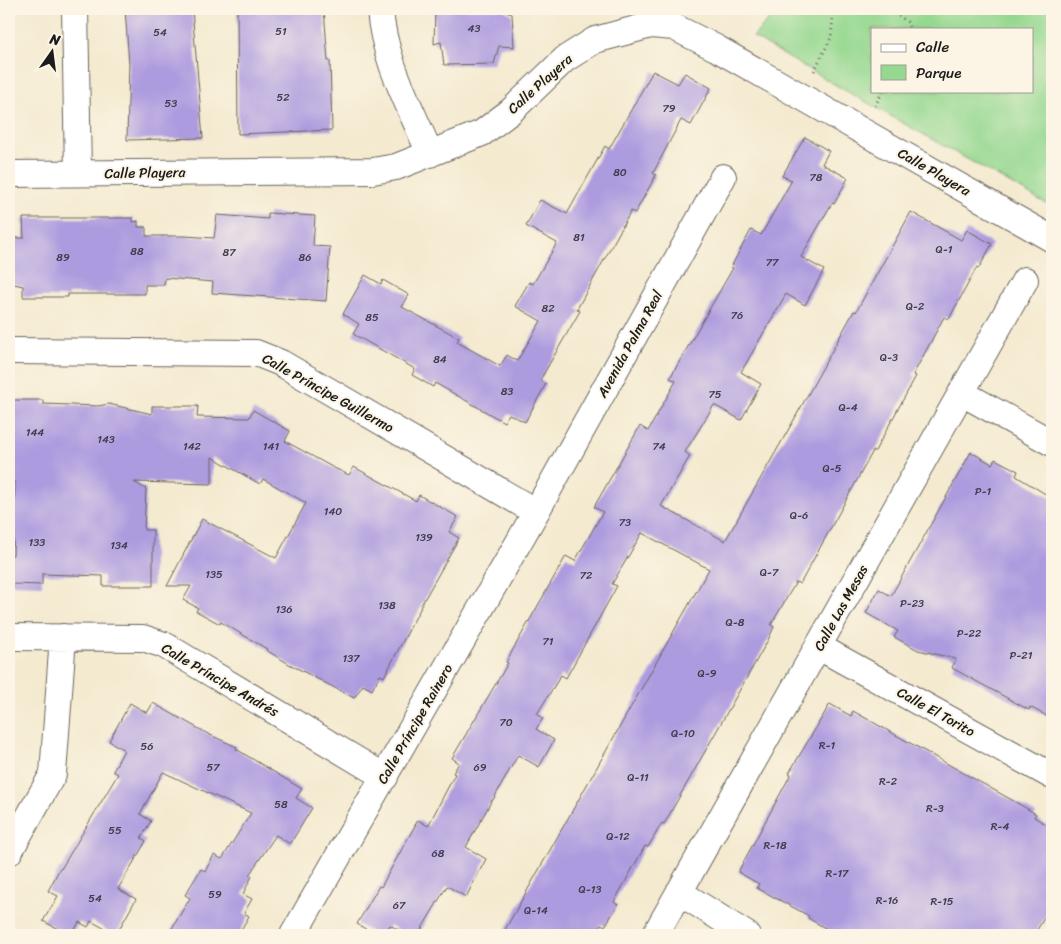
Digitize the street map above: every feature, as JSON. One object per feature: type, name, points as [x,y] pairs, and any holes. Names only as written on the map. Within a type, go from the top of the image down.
[{"type":"street","points":[[74,9],[78,173]]},
{"type":"street","points":[[380,9],[386,49],[430,154]]},
{"type":"street","name":"Calle Playera","points":[[9,174],[373,171],[396,167],[482,134],[510,112],[565,59],[595,40],[673,18],[716,48],[1052,239]]},
{"type":"street","name":"Avenida Palma Real","points":[[536,512],[723,176]]},
{"type":"street","name":"Calle Las Mesas","points":[[655,935],[1025,280]]},
{"type":"street","name":"Calle Príncipe Guillermo","points":[[9,351],[256,352],[281,363],[536,512]]},
{"type":"street","points":[[962,393],[1052,443]]},
{"type":"street","name":"Calle Príncipe Rainero","points":[[293,935],[536,512]]},
{"type":"street","name":"Calle Príncipe Andrés","points":[[9,637],[143,638],[164,645],[385,777]]},
{"type":"street","points":[[9,852],[53,774],[63,637]]},
{"type":"street","name":"Calle El Torito","points":[[819,647],[1052,776]]},
{"type":"street","points":[[680,892],[747,935]]},
{"type":"path","points":[[801,96],[831,38],[834,9]]},
{"type":"path","points":[[891,9],[907,22],[910,28]]},
{"type":"green space","points":[[779,9],[1052,9],[1052,207],[753,37]]},
{"type":"building","points":[[125,9],[192,9],[203,138],[127,140],[129,64]]},
{"type":"building","points":[[237,9],[324,9],[328,61],[330,61],[332,130],[238,134]]},
{"type":"building","points":[[435,9],[502,9],[512,14],[514,47],[499,46],[494,64],[444,65],[441,42],[434,44]]},
{"type":"building","points":[[653,71],[678,84],[685,73],[711,88],[691,125],[681,120],[653,173],[656,175],[635,213],[631,211],[577,309],[580,311],[540,380],[546,384],[525,422],[509,414],[504,422],[435,383],[433,387],[412,375],[415,369],[353,334],[359,324],[343,314],[365,275],[381,284],[383,280],[409,295],[402,307],[459,338],[457,342],[500,366],[507,355],[517,361],[541,321],[515,306],[529,282],[533,284],[557,243],[526,226],[540,200],[567,214],[605,146],[609,149]]},
{"type":"building","points":[[805,137],[829,151],[822,164],[848,178],[801,257],[824,270],[805,305],[786,294],[741,372],[761,384],[741,420],[714,405],[685,452],[690,456],[661,506],[725,541],[911,212],[961,240],[967,230],[992,244],[979,268],[977,267],[949,319],[944,317],[913,375],[916,376],[875,451],[873,451],[800,584],[796,582],[771,625],[774,627],[768,640],[664,824],[662,823],[648,847],[645,846],[614,902],[618,905],[605,926],[601,924],[595,935],[502,935],[709,569],[642,533],[612,584],[617,586],[566,678],[561,675],[537,714],[543,718],[536,729],[554,740],[539,767],[518,755],[466,847],[486,859],[466,897],[447,886],[418,935],[407,935],[390,925],[384,935],[376,935],[357,924],[379,886],[381,887],[418,820],[428,826],[459,763],[452,758],[508,663],[506,662],[566,556],[575,561],[603,512],[594,507],[640,426],[648,431],[676,381],[670,378],[733,268],[731,267],[751,230],[761,235],[792,180],[782,176]]},
{"type":"building","points":[[268,213],[315,216],[313,246],[330,247],[326,301],[212,293],[213,282],[165,278],[164,285],[145,285],[145,294],[68,294],[68,297],[23,297],[23,286],[9,283],[9,238],[24,238],[23,218],[133,218],[133,222],[138,221],[138,227],[146,227],[146,236],[214,238],[217,215],[268,219]]},
{"type":"building","points":[[9,400],[43,400],[43,404],[98,406],[109,404],[152,414],[152,406],[198,406],[197,417],[249,418],[253,410],[290,431],[285,441],[332,467],[349,475],[354,467],[416,501],[419,495],[458,517],[449,532],[459,538],[420,607],[384,677],[380,675],[372,690],[363,685],[354,698],[289,664],[221,622],[220,624],[196,611],[198,608],[183,600],[191,586],[167,586],[202,519],[276,558],[306,503],[263,479],[260,484],[212,457],[212,484],[134,482],[146,489],[144,530],[153,530],[153,586],[103,586],[103,576],[42,574],[42,585],[9,584],[9,555],[13,555],[15,482],[12,482],[12,473],[9,473]]},
{"type":"building","points":[[971,452],[992,464],[995,459],[1018,471],[1016,476],[1052,498],[1052,719],[1030,707],[1029,710],[952,668],[956,659],[918,650],[894,637],[898,631],[866,613],[879,589],[891,596]]},
{"type":"building","points":[[130,703],[147,713],[153,703],[208,734],[237,747],[236,749],[302,789],[296,798],[312,808],[290,844],[276,835],[249,875],[252,876],[243,894],[252,899],[244,913],[249,916],[238,935],[168,935],[190,898],[185,895],[201,869],[205,871],[214,855],[222,859],[251,813],[163,772],[140,814],[151,821],[141,838],[146,841],[118,889],[136,899],[116,935],[91,921],[88,927],[79,922],[72,935],[69,935],[43,921],[58,896],[48,891],[60,868],[118,774],[113,771],[124,750],[109,741]]},
{"type":"building","points":[[830,704],[851,716],[853,711],[1019,804],[1036,814],[1034,817],[1052,828],[1052,905],[1034,935],[837,935],[808,918],[809,916],[757,888],[759,884],[738,872],[791,774],[789,773]]}]
